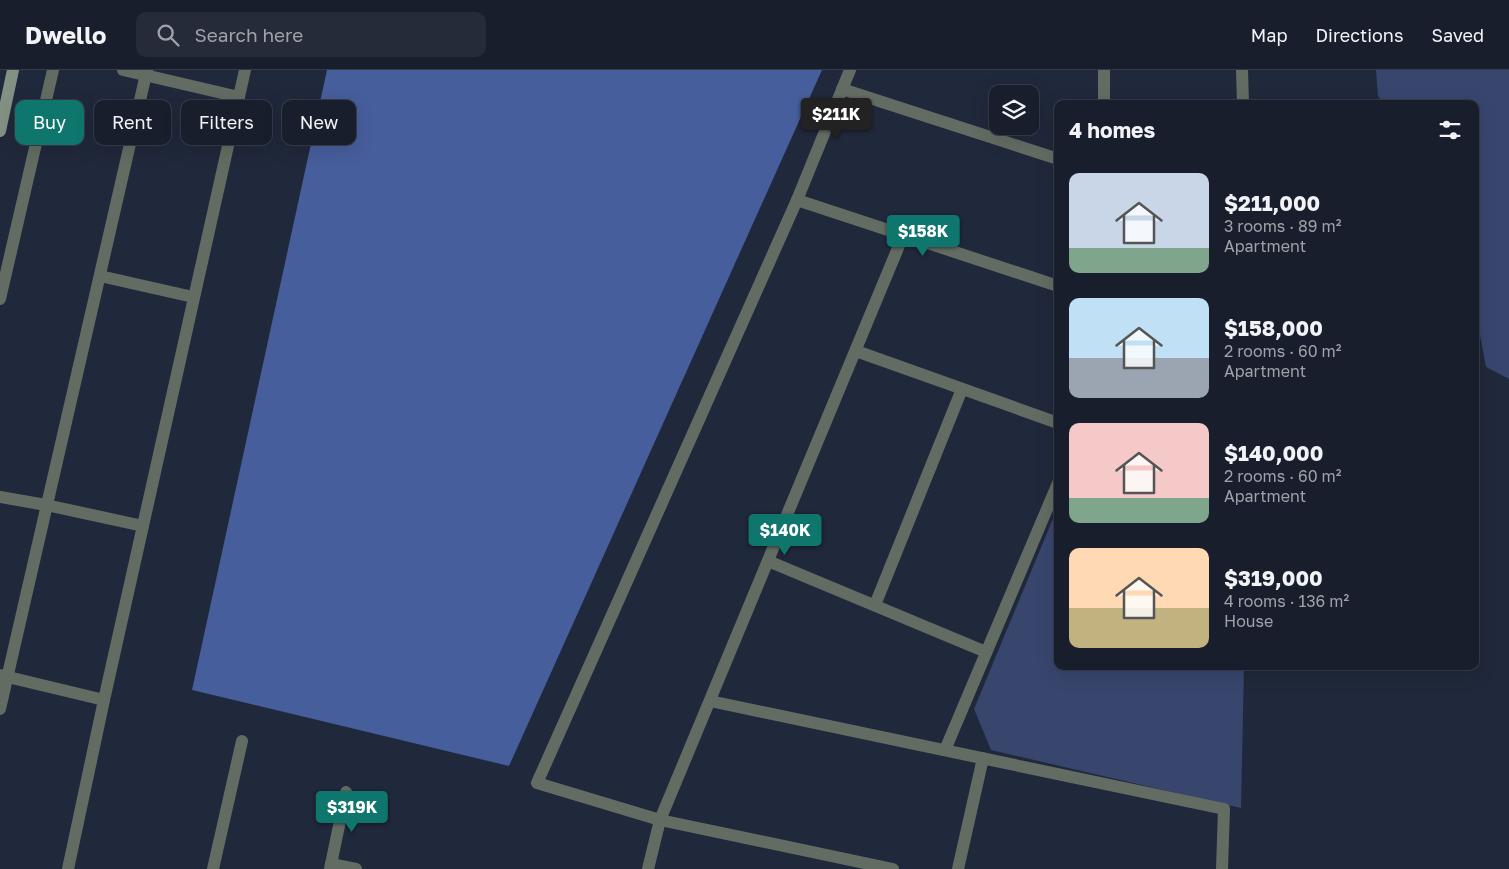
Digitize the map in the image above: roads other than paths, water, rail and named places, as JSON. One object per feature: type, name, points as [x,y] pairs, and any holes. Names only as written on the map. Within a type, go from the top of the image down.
[{"type":"main road","points":[[0,131],[14,70]]},
{"type":"street","points":[[0,299],[53,70]]},
{"type":"street","points":[[123,70],[147,73],[240,97]]},
{"type":"street","points":[[68,869],[193,297],[245,70]]},
{"type":"street","points":[[850,70],[797,200],[537,783],[660,820],[893,869]]},
{"type":"street","points":[[1104,70],[1104,100]]},
{"type":"street","points":[[1242,70],[1243,100]]},
{"type":"street","points":[[0,709],[4,676],[147,73]]},
{"type":"street","points":[[842,89],[1054,158]]},
{"type":"street","points":[[797,200],[1054,285]]},
{"type":"street","points":[[648,869],[660,820],[903,236]]},
{"type":"street","points":[[100,276],[193,297]]},
{"type":"street","points":[[856,351],[1054,422]]},
{"type":"street","points":[[875,605],[962,389]]},
{"type":"street","points":[[945,750],[1054,492]]},
{"type":"street","points":[[0,497],[143,526]]},
{"type":"street","points":[[768,561],[986,652]]},
{"type":"street","points":[[4,676],[104,700]]},
{"type":"street","points":[[710,700],[1224,809],[1222,869]]},
{"type":"street","points":[[212,869],[242,742]]},
{"type":"street","points":[[958,869],[983,758]]},
{"type":"street","points":[[346,792],[331,866],[356,869]]}]
